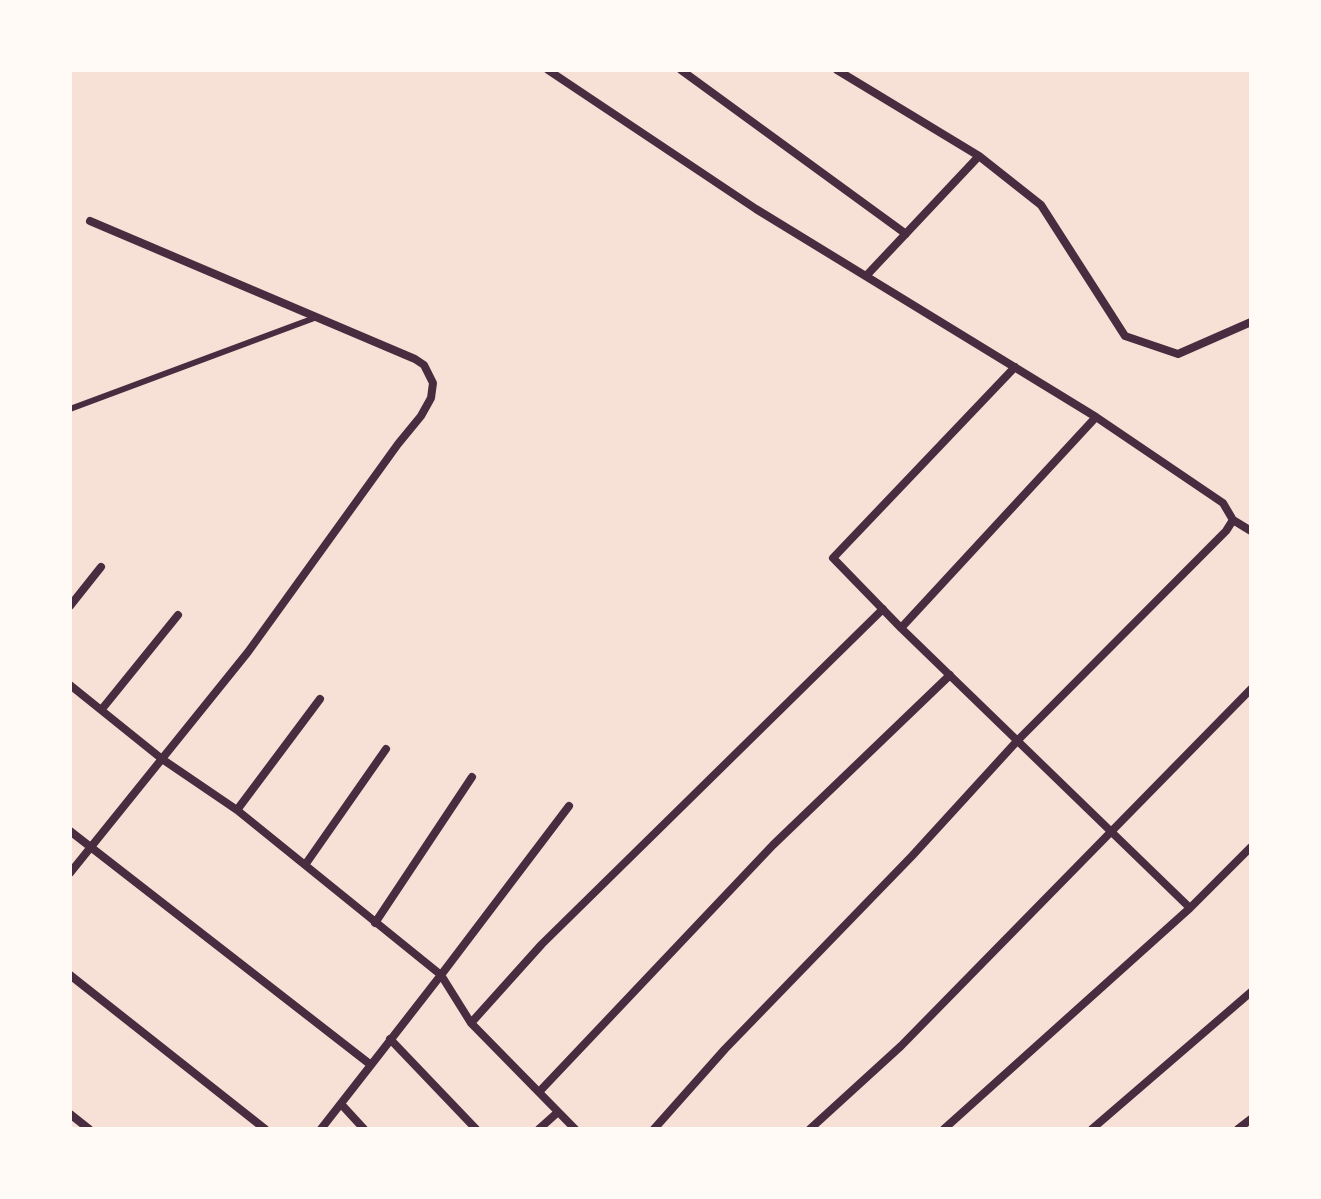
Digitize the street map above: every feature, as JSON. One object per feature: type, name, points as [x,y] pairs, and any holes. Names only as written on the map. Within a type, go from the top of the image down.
[{"type":"street","points":[[548,70],[756,209],[1096,417],[1223,503],[1233,520],[1251,531]]},
{"type":"street","points":[[681,70],[906,234]]},
{"type":"street","points":[[837,70],[979,156],[1041,205],[1125,336],[1178,354],[1251,322]]},
{"type":"street","points":[[866,276],[979,156]]},
{"type":"street","points":[[70,873],[248,652],[421,416],[431,398],[433,383],[424,365],[90,221]]},
{"type":"street","points":[[1015,367],[833,558],[1190,908]]},
{"type":"street","points":[[901,628],[1096,417]]},
{"type":"street","points":[[654,1129],[725,1049],[912,856],[1018,740],[1215,542],[1233,520]]},
{"type":"street","points":[[70,606],[101,567]]},
{"type":"street","points":[[471,1023],[542,944],[883,609]]},
{"type":"street","points":[[102,709],[178,615]]},
{"type":"street","points":[[539,1092],[773,845],[950,675]]},
{"type":"street","points":[[70,685],[162,759],[237,810],[441,975],[471,1023],[575,1129]]},
{"type":"street","points":[[810,1129],[901,1046],[1251,689]]},
{"type":"street","points":[[237,810],[320,699]]},
{"type":"street","points":[[305,865],[386,749]]},
{"type":"street","points":[[375,923],[472,777]]},
{"type":"street","points":[[321,1129],[569,806]]},
{"type":"street","points":[[70,831],[371,1065]]},
{"type":"street","points":[[944,1129],[1190,908],[1251,847]]},
{"type":"street","points":[[70,975],[265,1129]]},
{"type":"street","points":[[1092,1129],[1251,992]]},
{"type":"street","points":[[390,1039],[476,1129]]},
{"type":"street","points":[[341,1104],[364,1129]]},
{"type":"street","points":[[539,1129],[558,1112]]},
{"type":"street","points":[[70,1114],[89,1129]]},
{"type":"street","points":[[1238,1129],[1251,1119]]},
{"type":"lane","points":[[70,409],[317,317]]}]
